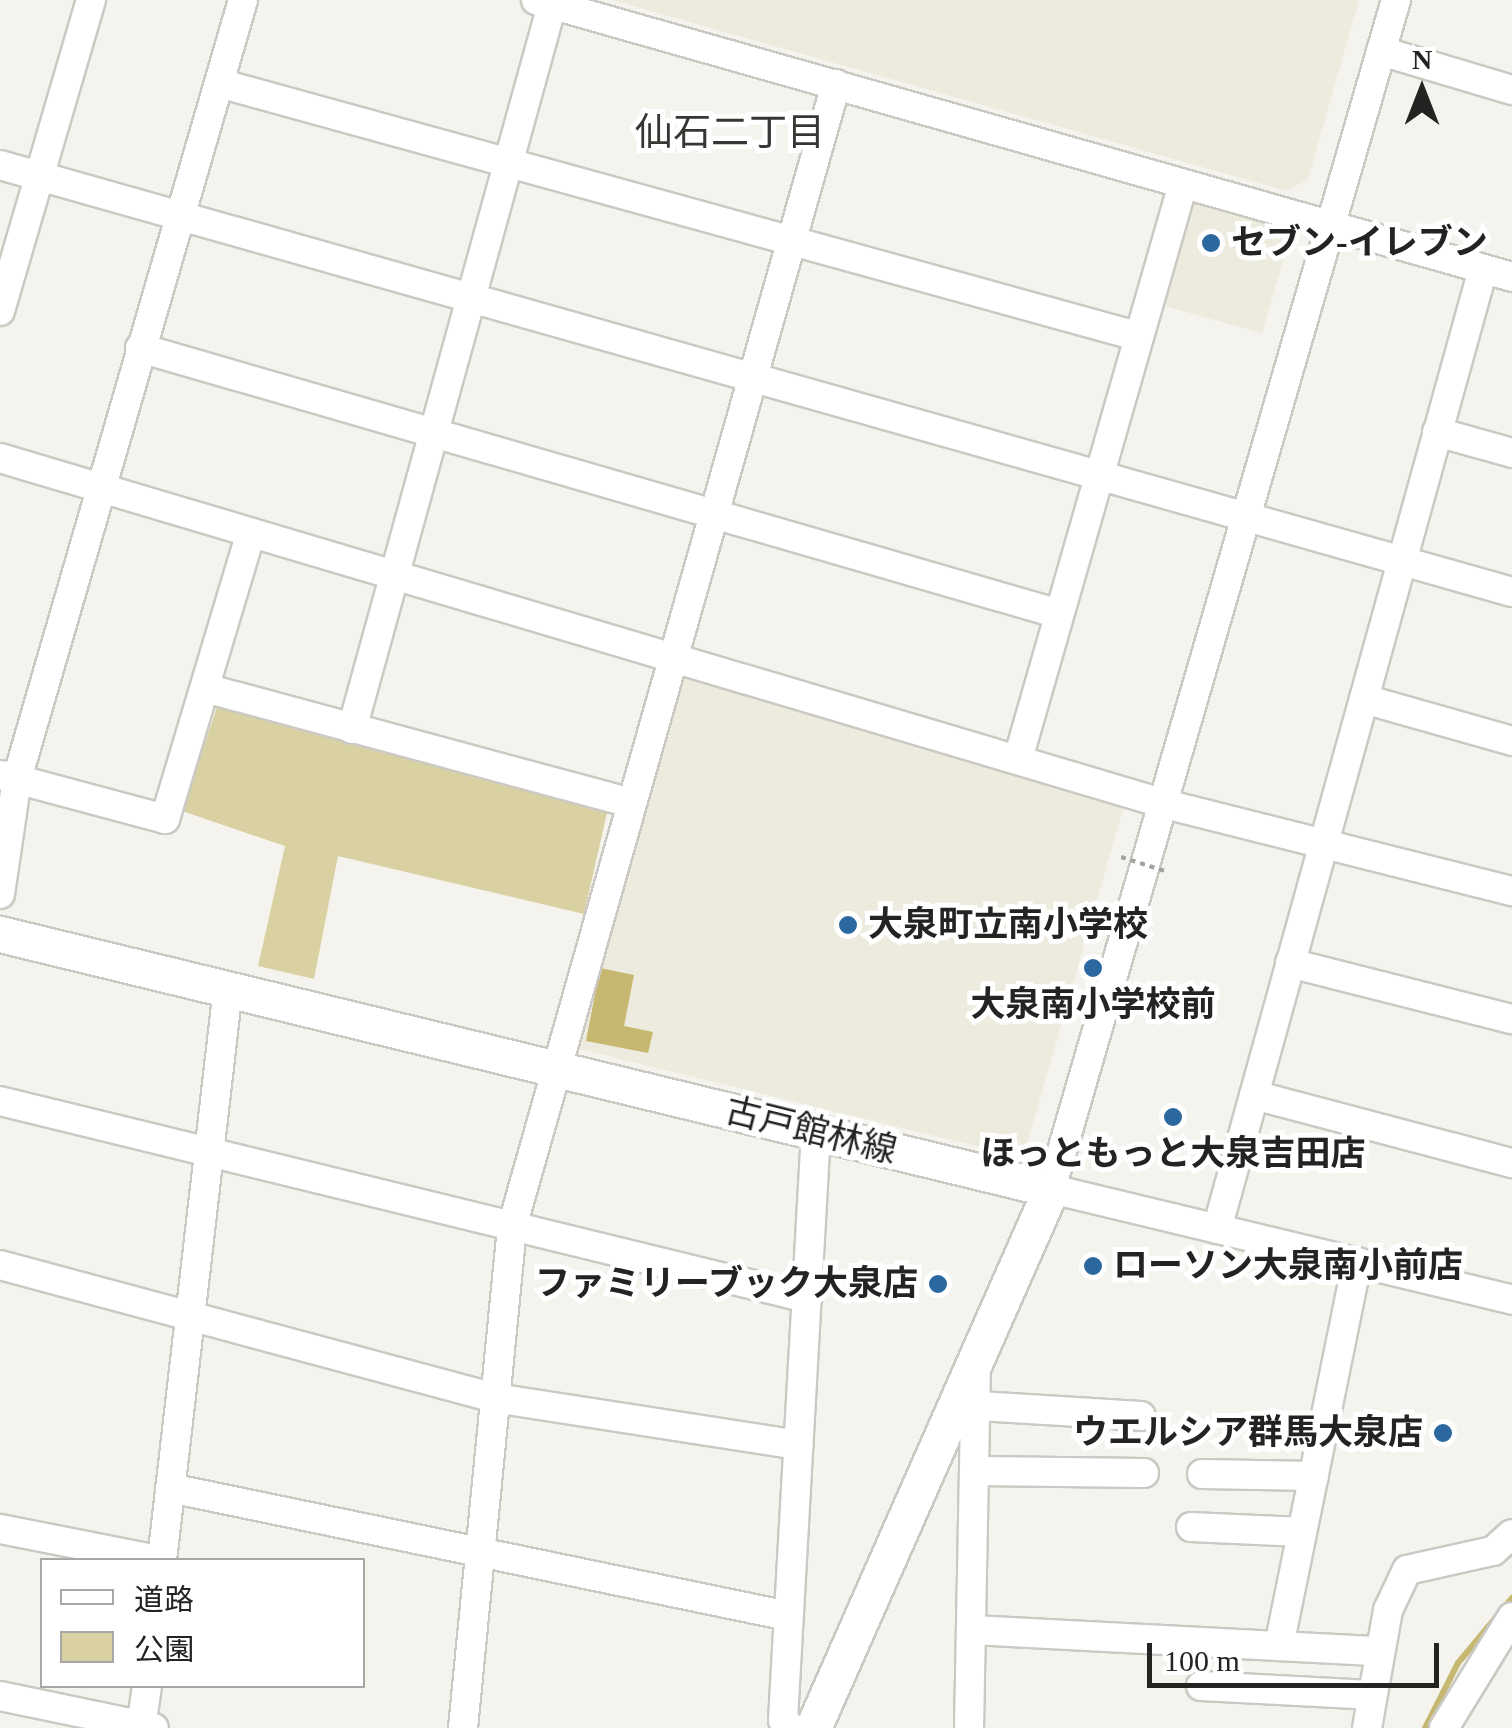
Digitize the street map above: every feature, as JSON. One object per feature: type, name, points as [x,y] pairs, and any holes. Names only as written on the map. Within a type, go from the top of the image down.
[{"type":"main road","name":"古戸館林線","points":[[0,934],[1050,1189]]},
{"type":"main road","points":[[813,1728],[1050,1189]]},
{"type":"street","points":[[0,311],[91,0]]},
{"type":"street","points":[[0,894],[9,777],[100,487],[243,0]]},
{"type":"street","points":[[1396,0],[1328,221],[1166,804],[1050,1189],[1512,1300]]},
{"type":"street","points":[[352,729],[472,300],[544,2],[1183,184],[1328,221],[1512,277]]},
{"type":"street","points":[[1381,51],[1512,90]]},
{"type":"street","points":[[219,83],[793,238],[1137,336]]},
{"type":"street","points":[[463,1728],[512,1226],[553,1068],[675,659],[836,84]]},
{"type":"street","points":[[0,164],[1512,592]]},
{"type":"street","points":[[1018,759],[1183,184]]},
{"type":"street","points":[[1218,1229],[1482,269]]},
{"type":"street","points":[[140,348],[433,437],[1059,614]]},
{"type":"street","points":[[1437,432],[1512,452]]},
{"type":"street","points":[[0,458],[1166,804],[1512,891]]},
{"type":"street","points":[[9,777],[164,820],[252,533]]},
{"type":"street","points":[[206,688],[630,804]]},
{"type":"street","points":[[1364,699],[1512,741]]},
{"type":"street","points":[[1290,963],[1512,1019]]},
{"type":"street","points":[[160,1558],[185,1315],[228,989]]},
{"type":"street","points":[[1254,1095],[1512,1163]]},
{"type":"street","points":[[0,1101],[807,1298]]},
{"type":"street","points":[[792,1728],[783,1720],[816,1132]]},
{"type":"street","points":[[1279,1646],[1356,1262]]},
{"type":"street","points":[[0,1265],[495,1398],[798,1444]]},
{"type":"street","points":[[969,1728],[979,1471],[976,1353]]},
{"type":"street","points":[[978,1406],[1141,1416]]},
{"type":"street","points":[[979,1471],[1144,1472]]},
{"type":"street","points":[[1202,1474],[1314,1476]]},
{"type":"street","points":[[170,1488],[788,1616]]},
{"type":"street","points":[[1191,1528],[1302,1532]]},
{"type":"street","points":[[0,1529],[150,1558]]},
{"type":"street","points":[[1367,1728],[1378,1651],[1406,1570],[1493,1551],[1512,1534]]},
{"type":"street","points":[[1444,1728],[1512,1618]]},
{"type":"street","points":[[972,1630],[1378,1651]]},
{"type":"street","points":[[1201,1686],[1370,1695]]},
{"type":"street","points":[[0,1696],[146,1727],[147,1688]]},
{"type":"path","points":[[1120,857],[1166,871]]},
{"type":"shaded area","points":[[612,0],[1359,0],[1308,179],[1287,191]]},
{"type":"shaded area","points":[[1197,202],[1292,230],[1262,333],[1157,304],[1187,206]]},
{"type":"shaded area","name":"大泉町立南小学校","points":[[689,671],[1125,802],[1027,1144],[1005,1153],[571,1047],[678,677]]},
{"type":"shaded area","points":[[600,968],[634,975],[624,1026],[653,1032],[648,1053],[586,1041]]},
{"type":"green space","points":[[217,707],[607,813],[584,914],[338,856],[314,979],[258,966],[285,846],[182,811]]},
{"type":"waterway","points":[[1425,1728],[1458,1663],[1512,1598]]},
{"type":"place","name":"セブン-イレブン","points":[[1211,243]]},
{"type":"place","name":"大泉町立南小学校","points":[[848,925]]},
{"type":"place","name":"大泉南小学校前","points":[[1093,968]]},
{"type":"place","name":"ほっともっと大泉吉田店","points":[[1173,1117]]},
{"type":"place","name":"ローソン大泉南小前店","points":[[1093,1266]]},
{"type":"place","name":"ファミリーブック大泉店","points":[[938,1284]]},
{"type":"place","name":"ウエルシア群馬大泉店","points":[[1443,1433]]},
{"type":"district","name":"仙石二丁目","points":[[730,133]]}]
